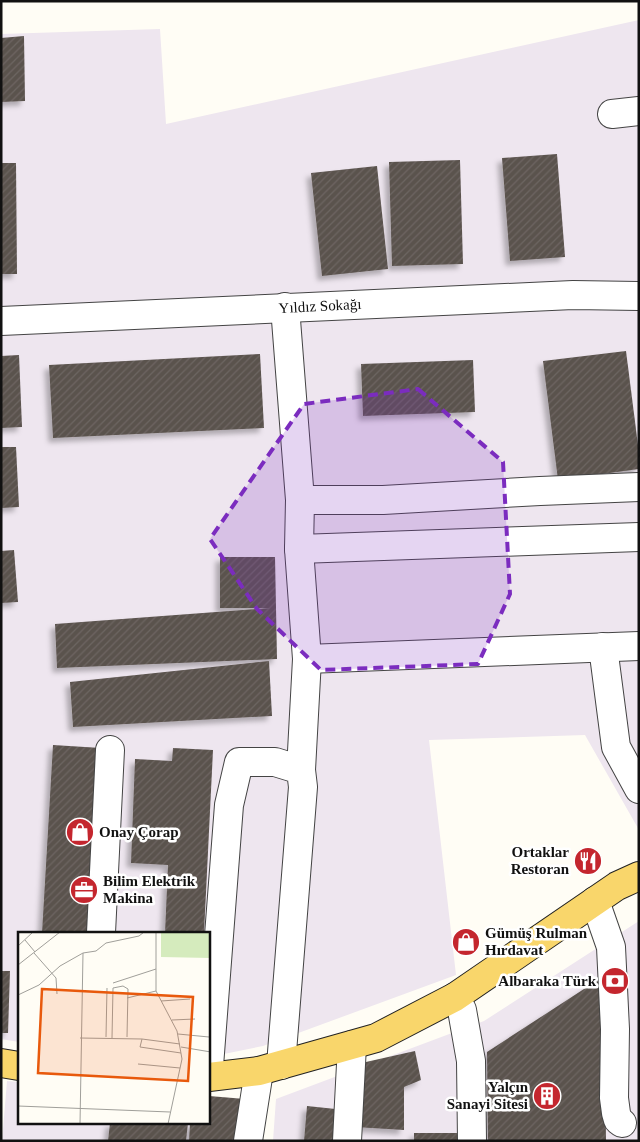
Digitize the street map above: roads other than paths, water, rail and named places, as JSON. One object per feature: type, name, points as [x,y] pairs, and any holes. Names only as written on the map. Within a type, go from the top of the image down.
[{"type":"main road","points":[[210,1077],[270,1068],[376,1038],[455,997],[617,886],[639,876]]},
{"type":"main road","points":[[1,1063],[18,1066]]},
{"type":"street","points":[[612,114],[639,112]]},
{"type":"street","name":"Yıldız Sokağı","points":[[1,321],[573,295],[639,296]]},
{"type":"street","points":[[248,1141],[270,1068],[303,787],[301,770],[307,659],[299,549],[300,500],[285,307]]},
{"type":"street","points":[[300,500],[383,500],[540,490],[639,487]]},
{"type":"street","points":[[299,549],[639,537]]},
{"type":"street","points":[[307,659],[639,646]]},
{"type":"street","points":[[603,647],[616,747],[639,789]]},
{"type":"street","points":[[101,932],[110,750]]},
{"type":"street","points":[[210,1053],[229,805],[239,762],[276,762],[301,770]]},
{"type":"street","points":[[595,901],[611,947],[615,1029],[614,1098],[618,1120],[622,1123]]},
{"type":"street","points":[[455,997],[462,1010],[471,1061],[472,1141]]},
{"type":"street","points":[[347,1141],[352,1044]]},
{"type":"place","name":"Onay Çorap","points":[[80,832]]},
{"type":"place","name":"Ortaklar Restoran","points":[[588,861]]},
{"type":"place","name":"Bilim Elektrik Makina","points":[[84,890]]},
{"type":"place","name":"Gümüş Rulman Hırdavat","points":[[466,942]]},
{"type":"place","name":"Albaraka Türk","points":[[615,981]]},
{"type":"place","name":"Yalçın Sanayi Sitesi","points":[[547,1096]]}]
